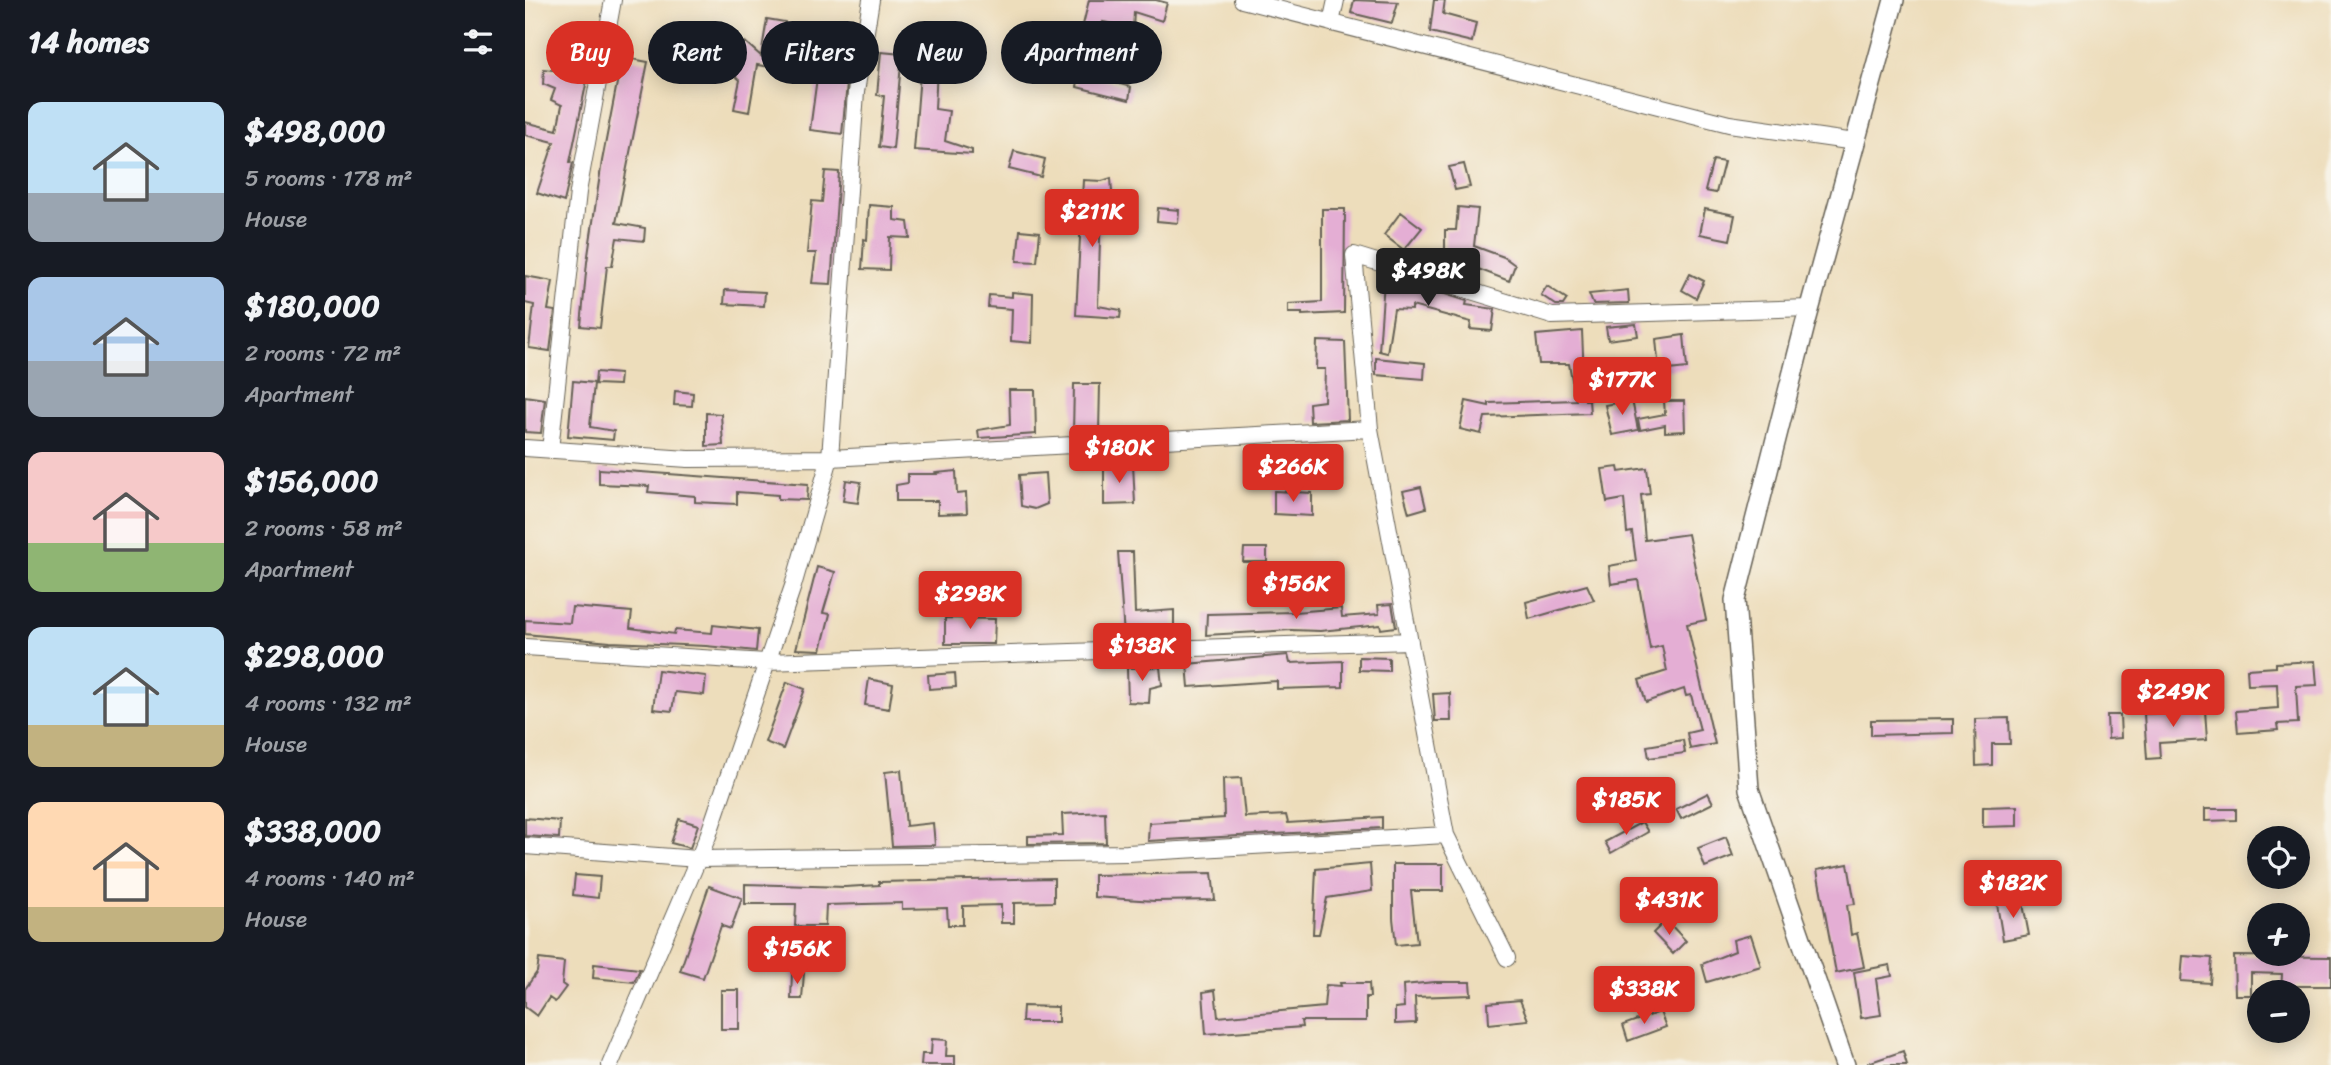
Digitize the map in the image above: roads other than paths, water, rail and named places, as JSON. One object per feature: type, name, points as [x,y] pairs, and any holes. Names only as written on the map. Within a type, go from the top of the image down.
[{"type":"main road","points":[[1845,1065],[1749,789],[1735,600],[1810,308],[1894,0]]},
{"type":"street","points":[[550,450],[578,192],[613,0]]},
{"type":"street","points":[[610,1065],[708,836],[793,586],[830,458],[856,92],[871,0]]},
{"type":"street","points":[[1242,0],[1729,124],[1855,142]]},
{"type":"street","points":[[1331,23],[1336,0]]},
{"type":"street","points":[[1507,958],[1446,835],[1370,429],[1354,255],[1552,316],[1810,308]]},
{"type":"street","points":[[525,448],[688,458],[830,458],[1370,429]]},
{"type":"street","points":[[525,647],[766,662],[1410,641]]},
{"type":"street","points":[[525,846],[698,859],[1127,853],[1446,835]]}]
